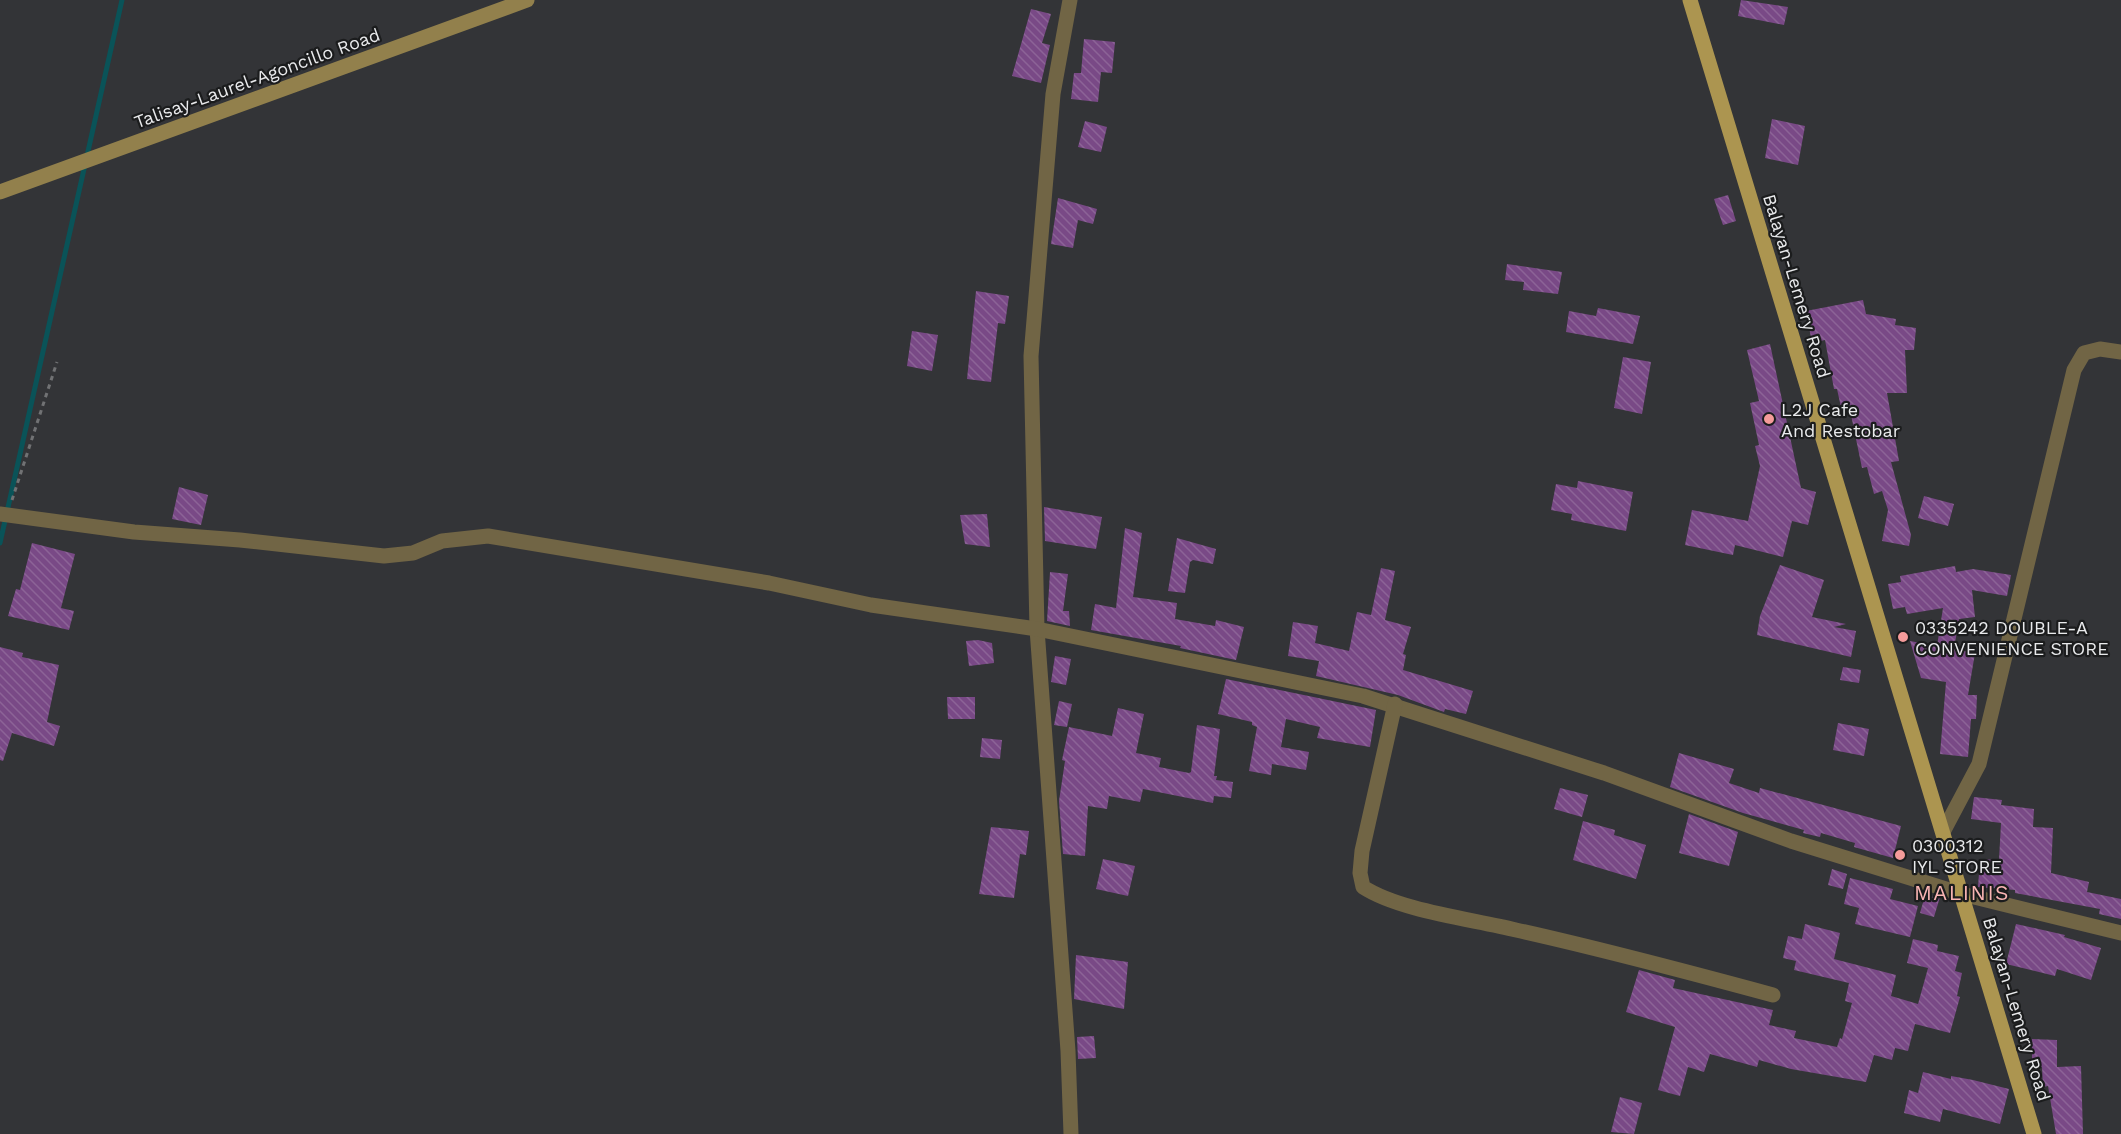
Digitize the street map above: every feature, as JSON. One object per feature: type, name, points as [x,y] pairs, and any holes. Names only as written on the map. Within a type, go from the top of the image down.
[{"type":"main road","name":"Talisay-Laurel-Agoncillo Road","points":[[0,192],[528,0]]},
{"type":"main road","name":"Balayan-Lemery Road","points":[[1690,0],[2034,1134]]},
{"type":"street","points":[[1070,0],[1053,94],[1031,356],[1037,629],[1068,1051],[1071,1134]]},
{"type":"street","points":[[1943,832],[1979,764],[2074,370],[2084,353],[2100,349],[2121,352]]},
{"type":"street","points":[[4,514],[134,532],[240,540],[384,556],[413,553],[442,541],[488,536],[770,583],[871,604],[1037,629],[1259,673],[1395,704],[1604,773],[1791,841],[1962,894],[2121,933]]},
{"type":"street","points":[[1395,704],[1362,851],[1360,873],[1363,887],[1377,896],[1411,905],[1601,949],[1773,995]]},
{"type":"path","points":[[4,514],[57,362]]},
{"type":"building","points":[[1741,0],[1788,7],[1784,25],[1738,16]]},
{"type":"building","points":[[1031,9],[1051,14],[1042,43],[1050,45],[1041,83],[1012,76]]},
{"type":"building","points":[[1084,39],[1115,42],[1112,73],[1101,72],[1098,102],[1071,99],[1074,73],[1081,73]]},
{"type":"building","points":[[1772,119],[1805,126],[1798,165],[1765,158]]},
{"type":"building","points":[[1085,121],[1107,127],[1101,152],[1078,147]]},
{"type":"building","points":[[1728,195],[1736,221],[1723,225],[1714,199]]},
{"type":"building","points":[[1058,198],[1097,209],[1093,224],[1078,220],[1073,248],[1051,244]]},
{"type":"building","points":[[1507,264],[1562,272],[1558,294],[1523,290],[1524,282],[1505,280]]},
{"type":"building","points":[[976,291],[1009,296],[1005,324],[998,323],[991,382],[967,379]]},
{"type":"building","points":[[1863,300],[1866,314],[1896,319],[1895,325],[1916,328],[1914,350],[1905,350],[1907,393],[1887,393],[1899,461],[1891,462],[1911,535],[1909,546],[1882,541],[1888,510],[1882,491],[1874,494],[1867,467],[1862,468],[1850,410],[1842,412],[1837,389],[1834,389],[1825,340],[1812,343],[1806,311]]},
{"type":"building","points":[[1598,308],[1640,316],[1633,344],[1566,332],[1569,311],[1596,316]]},
{"type":"building","points":[[912,331],[938,335],[932,371],[907,366]]},
{"type":"building","points":[[1770,344],[1801,488],[1816,492],[1808,525],[1792,521],[1783,557],[1735,545],[1733,555],[1685,545],[1692,510],[1748,521],[1760,466],[1755,446],[1759,445],[1750,403],[1759,401],[1747,350]]},
{"type":"building","points":[[1623,357],[1651,362],[1642,414],[1614,408]]},
{"type":"building","points":[[1578,481],[1633,492],[1626,531],[1571,520],[1572,514],[1551,510],[1556,484],[1577,488]]},
{"type":"building","points":[[179,487],[208,495],[201,525],[172,519]]},
{"type":"building","points":[[1924,496],[1954,504],[1948,526],[1918,518]]},
{"type":"building","points":[[1044,507],[1102,517],[1096,549],[1045,541]]},
{"type":"building","points":[[987,514],[990,547],[965,544],[960,515]]},
{"type":"building","points":[[1125,528],[1142,533],[1133,597],[1177,603],[1175,619],[1215,626],[1216,620],[1244,627],[1236,660],[1180,648],[1181,646],[1091,630],[1095,604],[1116,608]]},
{"type":"building","points":[[1177,538],[1216,549],[1213,564],[1193,560],[1190,562],[1185,593],[1168,591]]},
{"type":"building","points":[[32,543],[75,554],[61,608],[74,611],[69,630],[8,616],[16,589],[20,590]]},
{"type":"building","points":[[1780,565],[1824,580],[1812,617],[1846,624],[1834,627],[1856,631],[1851,657],[1757,635],[1760,616]]},
{"type":"building","points":[[1955,566],[1956,572],[1973,569],[2011,575],[2007,596],[1972,590],[1975,617],[1959,619],[1954,649],[1975,653],[1968,695],[1977,695],[1976,719],[1971,719],[1968,757],[1940,754],[1946,682],[1921,678],[1910,641],[1937,646],[1943,608],[1907,614],[1905,607],[1893,609],[1888,584],[1901,582],[1900,576]]},
{"type":"building","points":[[1381,568],[1395,571],[1385,620],[1411,627],[1403,654],[1406,655],[1403,670],[1473,691],[1466,714],[1445,709],[1444,712],[1398,695],[1316,676],[1319,661],[1288,656],[1293,622],[1318,626],[1315,643],[1349,651],[1357,612],[1371,615]]},
{"type":"building","points":[[1050,572],[1068,574],[1063,611],[1069,611],[1070,626],[1047,621]]},
{"type":"building","points":[[978,640],[992,643],[994,663],[969,666],[966,641]]},
{"type":"building","points":[[0,647],[23,653],[22,657],[59,665],[47,722],[60,726],[54,746],[12,733],[3,761],[0,760]]},
{"type":"building","points":[[1055,656],[1071,659],[1066,685],[1051,682]]},
{"type":"building","points":[[1843,667],[1861,670],[1859,683],[1840,680]]},
{"type":"building","points":[[1226,679],[1376,710],[1370,747],[1317,738],[1320,727],[1286,719],[1281,747],[1309,752],[1306,770],[1272,764],[1271,775],[1249,771],[1257,727],[1252,725],[1252,722],[1218,714]]},
{"type":"building","points":[[947,697],[975,697],[975,719],[948,719]]},
{"type":"building","points":[[1059,701],[1072,704],[1067,727],[1054,725]]},
{"type":"building","points":[[1118,708],[1144,714],[1136,753],[1161,758],[1159,767],[1191,772],[1197,725],[1220,729],[1214,776],[1217,776],[1216,780],[1233,782],[1231,798],[1214,796],[1213,803],[1143,789],[1140,802],[1109,796],[1107,809],[1088,806],[1085,856],[1063,854],[1059,801],[1065,761],[1062,760],[1069,727],[1112,736]]},
{"type":"building","points":[[1838,723],[1869,729],[1864,756],[1833,750]]},
{"type":"building","points":[[982,738],[1002,740],[1000,759],[980,757]]},
{"type":"building","points":[[1679,753],[1734,769],[1729,783],[1759,793],[1760,788],[1901,826],[1893,858],[1854,847],[1855,843],[1821,833],[1820,837],[1803,833],[1804,830],[1743,813],[1670,787]]},
{"type":"building","points":[[1560,788],[1588,795],[1582,817],[1554,809]]},
{"type":"building","points":[[1974,797],[2002,800],[2001,805],[2034,809],[2033,827],[2053,828],[2051,873],[2089,882],[2087,892],[2121,899],[2121,919],[2099,914],[2100,909],[2015,893],[2015,890],[1978,887],[1980,859],[1999,860],[2001,823],[1971,819]]},
{"type":"building","points":[[1689,814],[1738,832],[1729,866],[1679,853]]},
{"type":"building","points":[[1583,821],[1615,830],[1614,835],[1646,845],[1636,879],[1573,860]]},
{"type":"building","points":[[991,827],[1029,831],[1026,855],[1020,854],[1014,898],[979,894]]},
{"type":"building","points":[[1103,859],[1135,866],[1128,896],[1096,889]]},
{"type":"building","points":[[1832,869],[1847,874],[1843,889],[1828,885]]},
{"type":"building","points":[[1850,878],[1893,889],[1890,899],[1918,906],[1910,937],[1855,924],[1859,908],[1844,904]]},
{"type":"building","points":[[1940,897],[1934,917],[1920,913],[1924,899]]},
{"type":"building","points":[[1805,924],[1840,933],[1834,959],[1896,975],[1891,996],[1918,1004],[1928,968],[1907,963],[1913,939],[1938,945],[1937,951],[1959,956],[1955,971],[1962,973],[1957,996],[1960,997],[1950,1033],[1915,1024],[1908,1051],[1895,1048],[1892,1060],[1874,1055],[1866,1082],[1791,1069],[1759,1060],[1757,1067],[1710,1054],[1704,1072],[1688,1067],[1680,1096],[1658,1090],[1675,1027],[1626,1012],[1639,970],[1675,980],[1673,988],[1773,1010],[1769,1025],[1796,1031],[1794,1038],[1837,1047],[1840,1038],[1842,1039],[1852,1003],[1845,1001],[1849,983],[1794,970],[1796,961],[1783,958],[1788,936],[1802,939]]},
{"type":"building","points":[[2016,924],[2065,935],[2064,937],[2101,948],[2091,980],[2057,969],[2055,976],[2006,964]]},
{"type":"building","points":[[1076,955],[1128,962],[1124,1009],[1074,999]]},
{"type":"building","points":[[1094,1036],[1096,1058],[1078,1059],[1077,1037]]},
{"type":"building","points":[[2032,1039],[2057,1040],[2057,1067],[2081,1066],[2083,1134],[2056,1134],[2048,1086],[2043,1087],[2042,1067],[2032,1066]]},
{"type":"building","points":[[1923,1072],[1951,1079],[1951,1076],[1973,1080],[2009,1089],[2000,1124],[1943,1109],[1940,1122],[1904,1113],[1909,1090],[1918,1093]]},
{"type":"building","points":[[1620,1097],[1642,1103],[1634,1134],[1611,1132]]},
{"type":"waterway","points":[[0,543],[122,0]]},
{"type":"place","name":"L2J Cafe And Restobar","points":[[1769,419]]},
{"type":"place","name":"0335242 DOUBLE-A CONVENIENCE STORE","points":[[1903,637]]},
{"type":"place","name":"0300312 IYL STORE","points":[[1900,855]]},
{"type":"district","name":"MALINIS","points":[[1962,892]]}]
